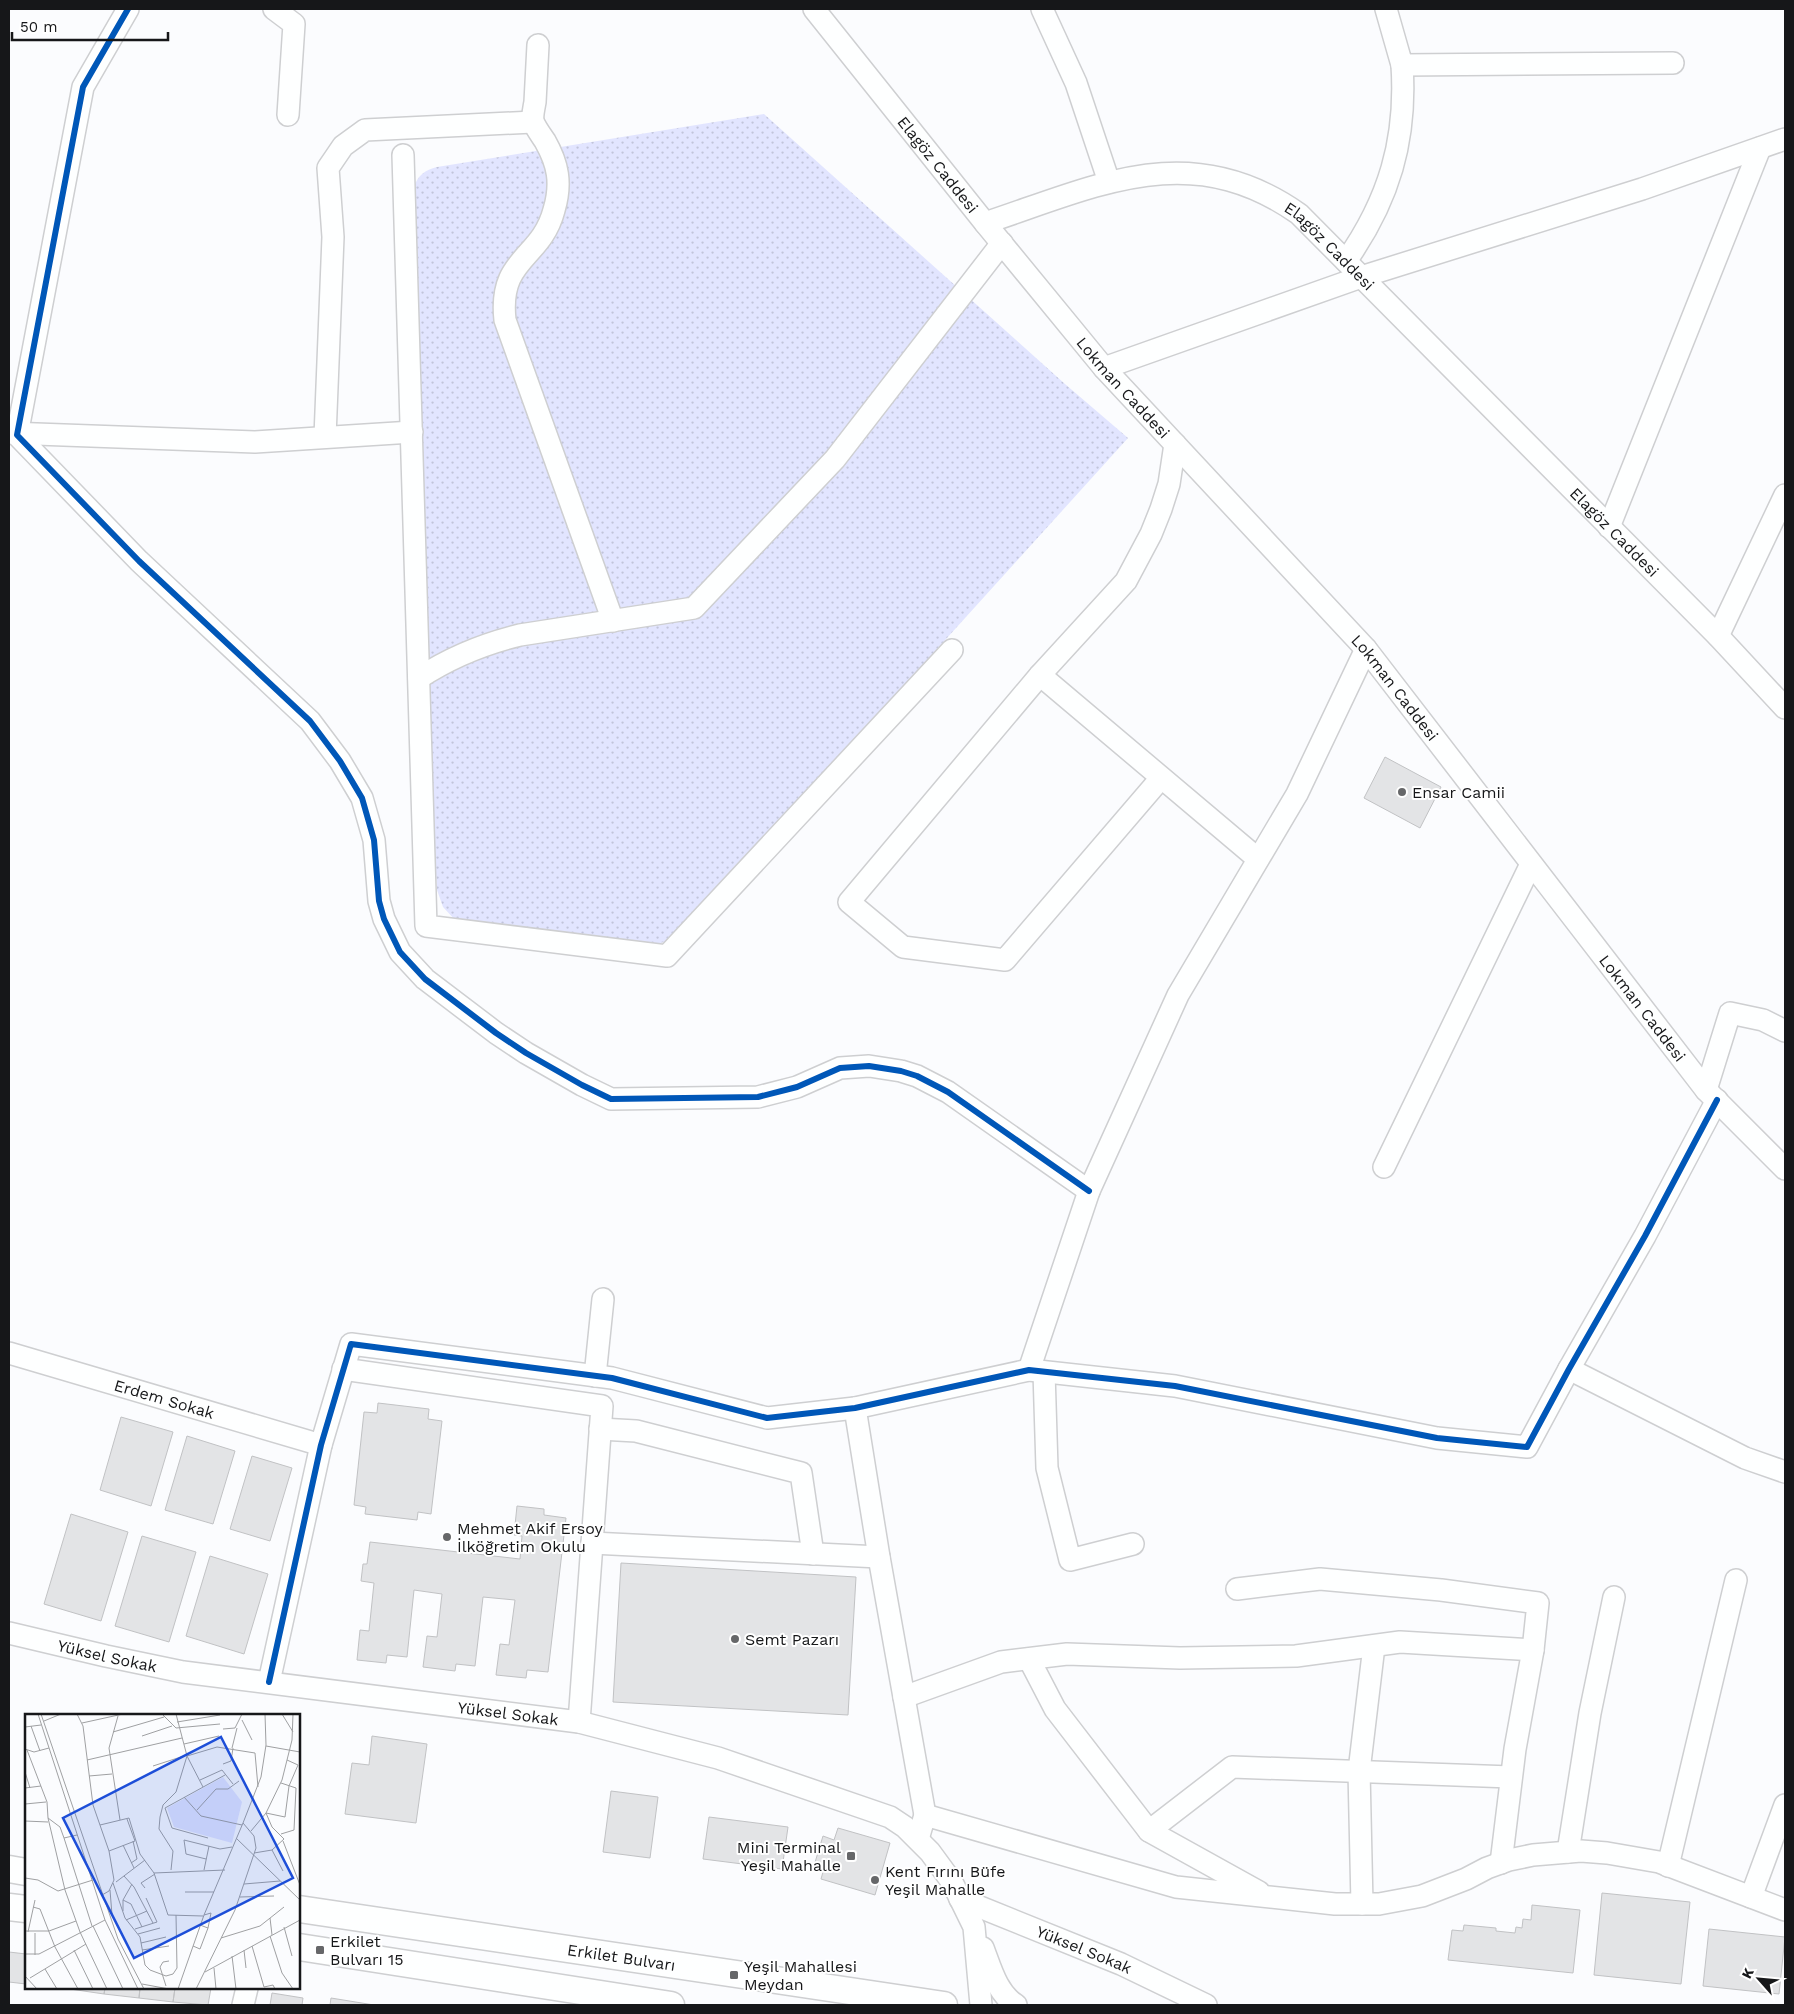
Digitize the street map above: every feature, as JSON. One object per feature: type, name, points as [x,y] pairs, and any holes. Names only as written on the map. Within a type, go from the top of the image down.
[{"type":"main road","points":[[9,1869],[25,1872]]},
{"type":"main road","points":[[9,1907],[25,1909]]},
{"type":"main road","name":"Erkilet Bulvarı","points":[[300,1909],[944,2005]]},
{"type":"main road","points":[[300,1947],[671,2005]]},
{"type":"street","points":[[13,434],[83,87],[128,9]]},
{"type":"street","points":[[274,9],[294,24],[288,115]]},
{"type":"street","name":"Elagöz Caddesi","points":[[814,9],[985,223],[1109,182],[1134,176],[1175,172],[1200,174],[1237,181],[1266,193],[1299,214],[1718,636],[1785,708]]},
{"type":"street","points":[[1042,9],[1076,84],[1109,182]]},
{"type":"street","points":[[1346,262],[1376,214],[1395,161],[1403,114],[1402,65],[1386,9]]},
{"type":"street","points":[[538,45],[533,122],[555,159],[558,193],[549,225],[531,251],[519,261],[508,280],[504,299],[505,320],[613,620]]},
{"type":"street","points":[[1402,65],[1673,64]]},
{"type":"street","points":[[325,437],[333,237],[328,168],[334,156],[353,137],[365,130],[533,122]]},
{"type":"street","points":[[1104,368],[1361,277],[1642,189],[1785,139]]},
{"type":"street","points":[[1609,527],[1760,148]]},
{"type":"street","points":[[403,154],[426,926],[667,956],[952,650]]},
{"type":"street","name":"Lokman Caddesi","points":[[985,223],[1104,368],[1366,648],[1711,1095],[1785,1169]]},
{"type":"street","points":[[419,678],[455,657],[496,640],[694,608],[836,459],[1002,243]]},
{"type":"street","points":[[13,434],[256,442],[412,432]]},
{"type":"street","points":[[13,434],[139,561],[310,721],[326,740],[352,779],[369,819],[377,861],[380,901],[384,919],[396,944],[412,966],[425,979],[496,1033],[554,1070],[611,1099],[758,1097],[797,1087],[840,1068],[869,1066],[901,1071],[918,1076],[948,1092],[1089,1191]]},
{"type":"street","points":[[1161,778],[1005,960],[902,947],[849,902],[1040,675],[1126,581],[1147,542],[1161,509],[1169,484],[1175,444]]},
{"type":"street","points":[[1718,636],[1785,495]]},
{"type":"street","points":[[1132,1544],[1070,1560],[1046,1468],[1036,1371],[1089,1191],[1178,994],[1296,794],[1366,648]]},
{"type":"street","points":[[1040,675],[1258,859]]},
{"type":"street","points":[[1384,1167],[1531,864]]},
{"type":"street","points":[[269,1682],[321,1445],[351,1344],[612,1378],[767,1418],[855,1408],[1036,1371],[1175,1386],[1437,1438],[1527,1447],[1645,1236],[1711,1095],[1730,1013],[1763,1020],[1785,1031]]},
{"type":"street","points":[[595,1376],[603,1299]]},
{"type":"street","name":"Erdem Sokak","points":[[9,1353],[321,1445]]},
{"type":"street","points":[[1569,1369],[1745,1458],[1785,1472]]},
{"type":"street","points":[[344,1370],[602,1406],[579,1722]]},
{"type":"street","points":[[855,1408],[879,1557],[925,1815],[918,1839]]},
{"type":"street","points":[[600,1429],[636,1431],[801,1473],[813,1554]]},
{"type":"street","points":[[592,1543],[879,1557]]},
{"type":"street","points":[[1237,1589],[1320,1579],[1440,1590],[1538,1602],[1533,1650],[1511,1777],[1500,1863]]},
{"type":"street","points":[[1668,1866],[1736,1580]]},
{"type":"street","points":[[1568,1852],[1590,1713],[1614,1597]]},
{"type":"street","name":"Yüksel Sokak","points":[[9,1633],[183,1672],[579,1722],[718,1758],[890,1817],[918,1839],[941,1866],[952,1882],[974,1927],[981,2005]]},
{"type":"street","points":[[904,1697],[1001,1662],[1067,1654],[1180,1658],[1296,1656],[1400,1642],[1533,1650]]},
{"type":"street","points":[[1362,1904],[1359,1771],[1374,1646]]},
{"type":"street","points":[[1029,1659],[1055,1709],[1149,1831],[1268,1897]]},
{"type":"street","points":[[1149,1831],[1232,1767],[1511,1777]]},
{"type":"street","points":[[1751,1897],[1785,1805]]},
{"type":"street","points":[[925,1815],[1176,1887],[1334,1904],[1379,1904],[1422,1896],[1445,1888],[1500,1863],[1533,1855],[1568,1852],[1607,1853],[1633,1856],[1668,1866],[1785,1910]]},
{"type":"street","name":"Yüksel Sokak","points":[[960,1899],[1121,1964],[1206,2005]]},
{"type":"street","points":[[974,1927],[999,1988],[1009,2001],[1016,2005]]},
{"type":"shaded area","points":[[764,114],[1065,384],[1128,438],[680,933],[664,942],[653,945],[456,921],[443,907],[437,890],[425,689],[414,187],[422,174],[437,167]]},
{"type":"building","name":"Ensar Camii","points":[[1385,757],[1441,787],[1420,828],[1364,798]]},
{"type":"building","points":[[378,1403],[429,1409],[428,1419],[442,1421],[431,1514],[418,1512],[417,1520],[365,1514],[366,1507],[354,1505],[364,1412],[377,1413]]},
{"type":"building","points":[[121,1417],[173,1432],[151,1506],[100,1490]]},
{"type":"building","points":[[187,1436],[235,1451],[213,1524],[165,1510]]},
{"type":"building","points":[[252,1456],[292,1468],[270,1541],[230,1529]]},
{"type":"building","points":[[517,1506],[544,1509],[544,1515],[566,1518],[548,1672],[527,1670],[526,1678],[496,1675],[500,1644],[509,1645],[515,1600],[483,1597],[475,1666],[456,1664],[455,1671],[423,1667],[427,1636],[437,1637],[442,1594],[414,1590],[407,1657],[387,1655],[386,1663],[357,1660],[360,1630],[369,1631],[374,1583],[361,1581],[363,1564],[367,1564],[370,1542],[520,1559],[522,1536],[514,1535]]},
{"type":"building","points":[[71,1514],[128,1532],[101,1621],[44,1604]]},
{"type":"building","points":[[142,1536],[196,1552],[169,1642],[115,1626]]},
{"type":"building","points":[[210,1556],[268,1574],[244,1654],[186,1636]]},
{"type":"building","name":"Semt Pazarı","points":[[621,1563],[856,1577],[848,1715],[613,1702]]},
{"type":"building","points":[[372,1736],[427,1744],[416,1823],[345,1814],[352,1763],[369,1765]]},
{"type":"building","points":[[611,1791],[658,1797],[650,1858],[603,1852]]},
{"type":"building","points":[[709,1817],[788,1827],[782,1869],[703,1859]]},
{"type":"building","name":"Mini Terminal Yeşil Mahalle","points":[[838,1828],[890,1843],[875,1895],[821,1879],[823,1872],[813,1869],[823,1836],[834,1840]]},
{"type":"building","points":[[1602,1893],[1690,1902],[1681,1984],[1594,1975]]},
{"type":"building","points":[[1532,1905],[1580,1910],[1573,1973],[1448,1960],[1452,1930],[1463,1931],[1464,1925],[1496,1928],[1496,1931],[1515,1933],[1516,1927],[1522,1928],[1523,1919],[1531,1920]]},
{"type":"building","points":[[1709,1929],[1785,1937],[1779,1994],[1703,1986]]},
{"type":"building","points":[[9,1952],[25,1954],[25,1984],[9,1982]]},
{"type":"building","points":[[70,1989],[105,1989],[104,1994]]},
{"type":"building","points":[[105,1989],[140,1989],[139,1998],[104,1994]]},
{"type":"building","points":[[140,1989],[175,1989],[173,2002],[139,1998]]},
{"type":"building","points":[[175,1989],[211,1989],[208,2005],[173,2002]]},
{"type":"building","points":[[272,1993],[303,1998],[302,2005],[270,2005]]},
{"type":"building","points":[[331,1998],[374,2005],[330,2005]]},
{"type":"cycle path","points":[[128,9],[83,87],[17,435],[139,561],[310,721],[340,761],[362,798],[374,840],[379,901],[384,919],[400,952],[425,979],[496,1033],[526,1053],[611,1099],[758,1097],[797,1087],[840,1068],[869,1066],[901,1071],[917,1076],[948,1092],[1089,1191]]},
{"type":"cycle path","points":[[269,1682],[321,1445],[351,1344],[612,1378],[767,1418],[855,1408],[1029,1370],[1175,1386],[1437,1438],[1527,1447],[1645,1236],[1717,1100]]},
{"type":"place","name":"Ensar Camii","points":[[1402,792]]},
{"type":"place","name":"Mehmet Akif Ersoy İlköğretim Okulu","points":[[447,1537]]},
{"type":"place","name":"Semt Pazarı","points":[[735,1639]]},
{"type":"place","name":"Mini Terminal Yeşil Mahalle","points":[[851,1856]]},
{"type":"place","name":"Kent Fırını Büfe Yeşil Mahalle","points":[[875,1880]]},
{"type":"place","name":"Erkilet Bulvarı 15","points":[[320,1950]]},
{"type":"place","name":"Yeşil Mahallesi Meydan","points":[[734,1975]]}]
